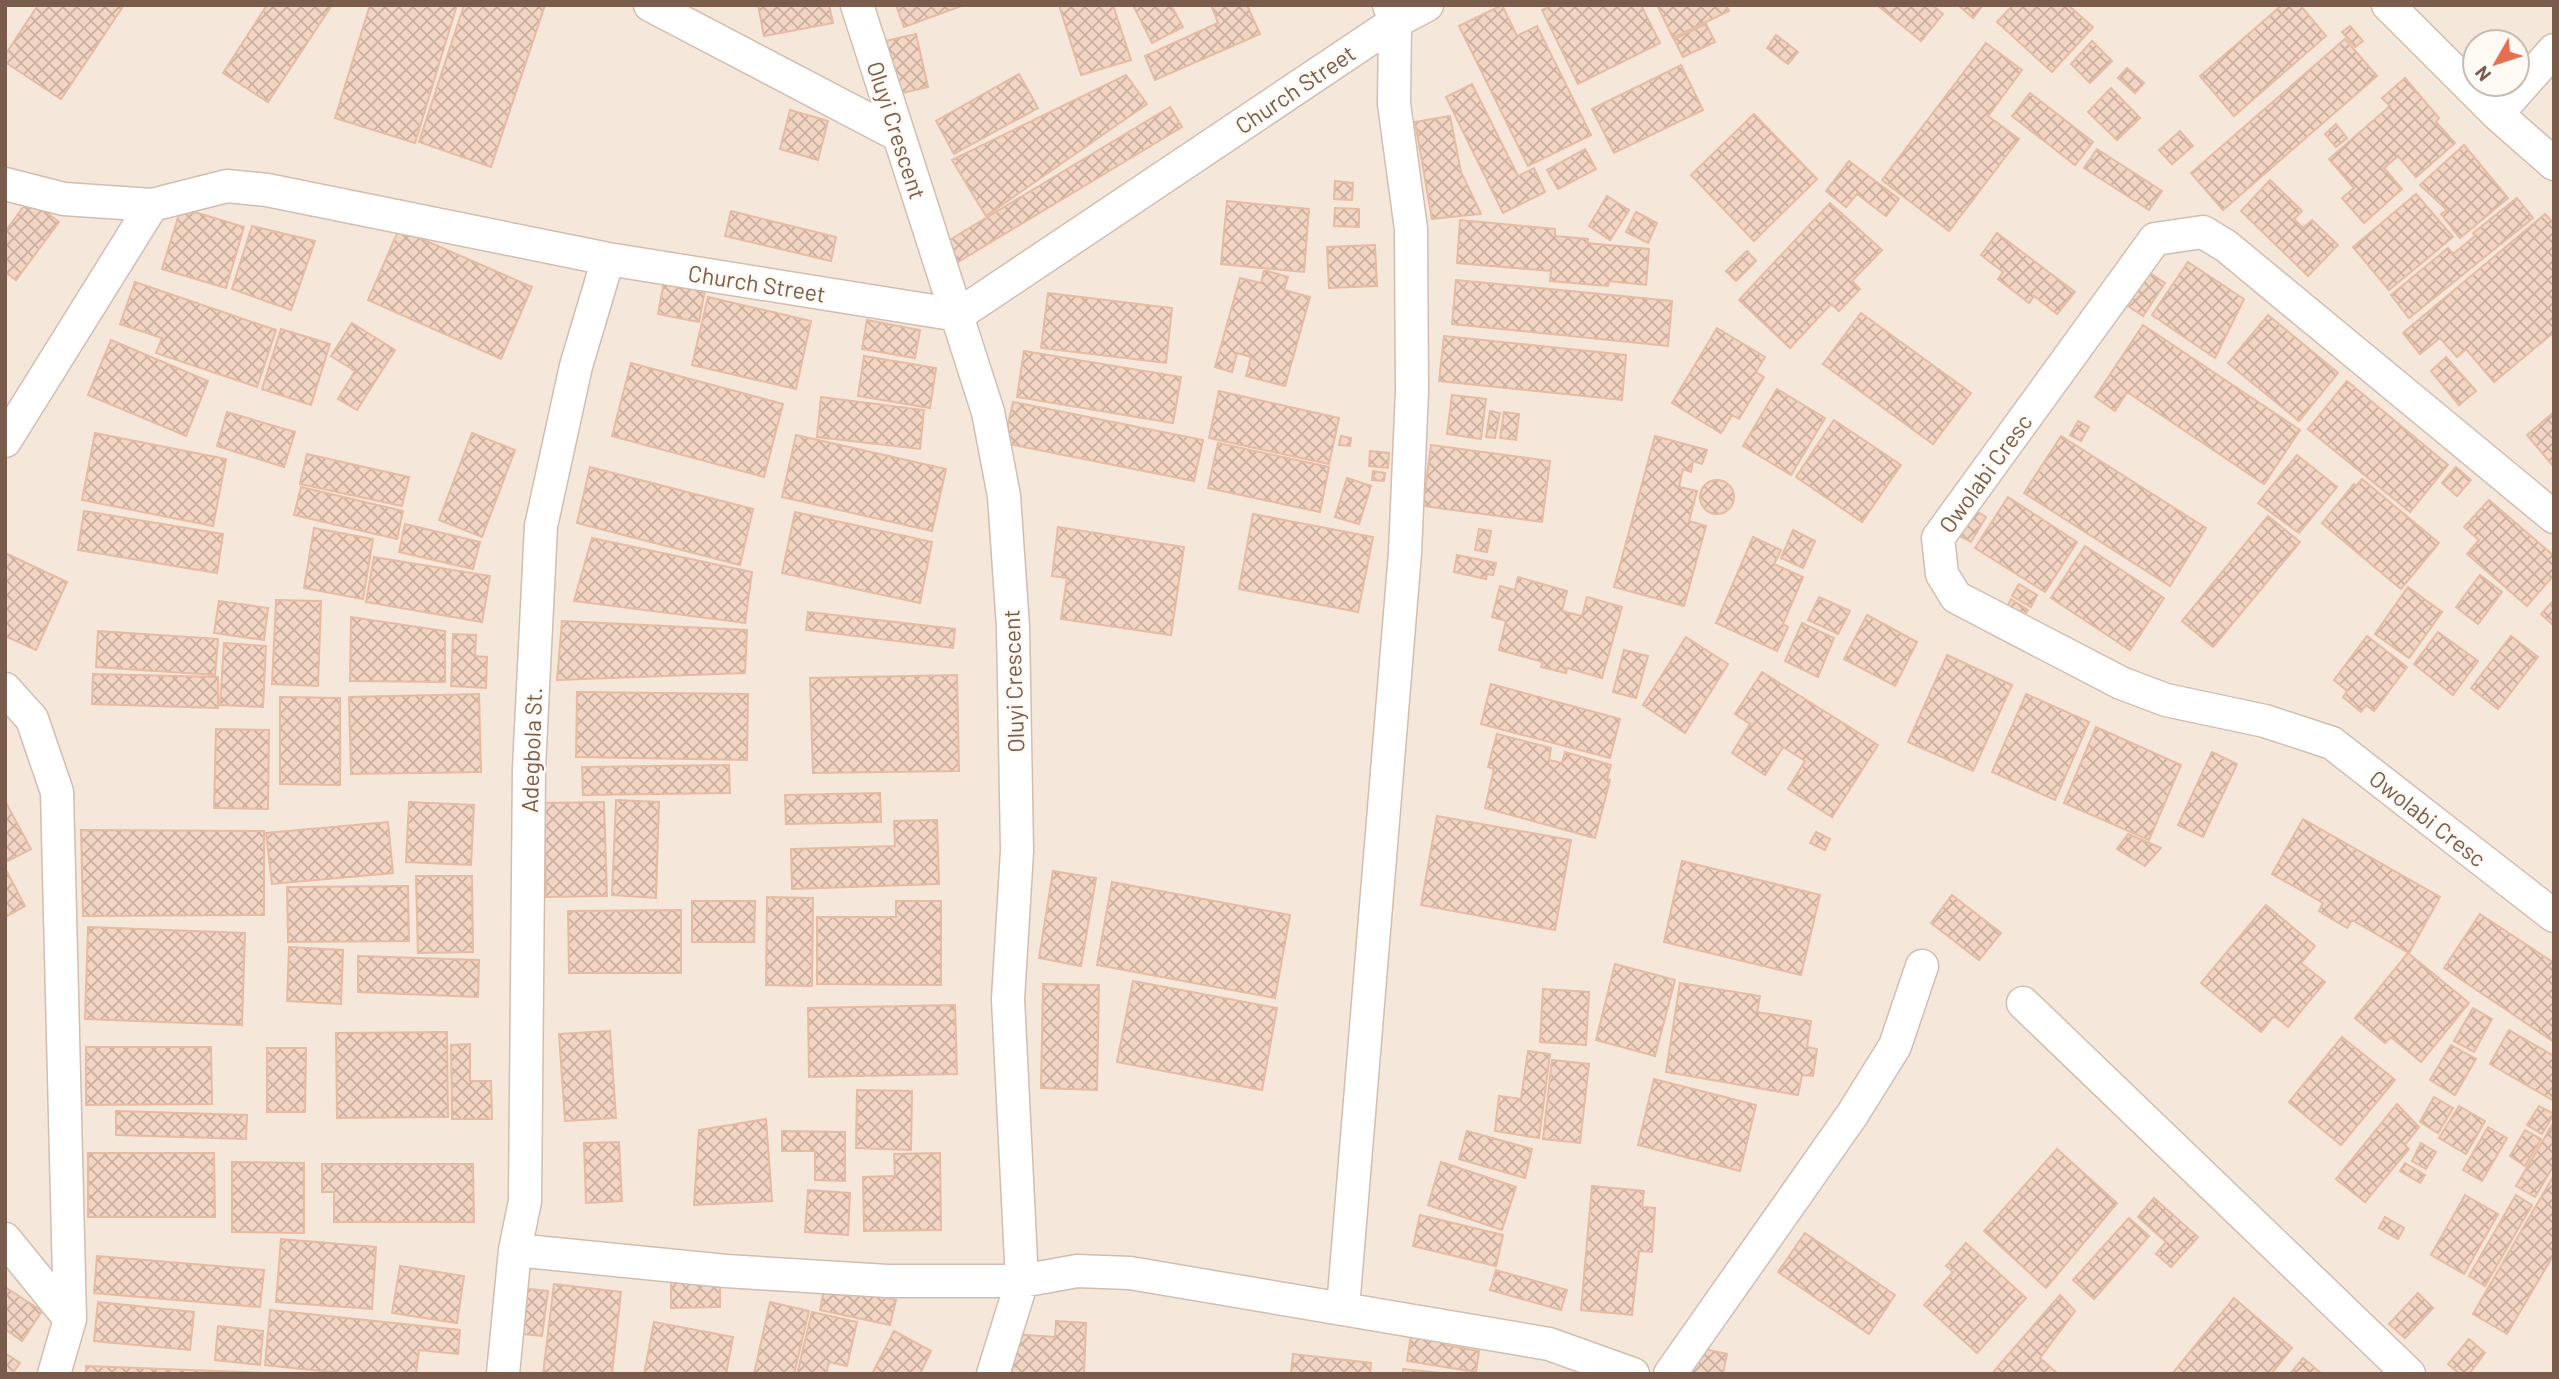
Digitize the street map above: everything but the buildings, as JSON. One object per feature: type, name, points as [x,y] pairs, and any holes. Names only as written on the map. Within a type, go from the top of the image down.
[{"type":"street","points":[[649,5],[898,135]]},
{"type":"street","name":"Oluyi Crescent","points":[[857,5],[988,412],[1001,484],[1012,614],[1017,851],[1008,999],[1022,1280],[993,1374]]},
{"type":"street","name":"Church Street","points":[[5,184],[64,199],[152,205],[227,186],[267,190],[608,259],[958,315],[1392,13],[1427,5]]},
{"type":"street","points":[[2388,5],[2497,114],[2554,164]]},
{"type":"street","points":[[1343,1308],[1405,552],[1412,391],[1411,229],[1394,104],[1392,13]]},
{"type":"street","points":[[2497,114],[2554,50]]},
{"type":"street","points":[[5,441],[152,205]]},
{"type":"street","name":"Owolabi Cresc","points":[[2554,517],[2226,247],[2203,232],[2155,239],[1938,538],[1942,574],[1956,597],[2121,683],[2166,700],[2265,721],[2332,743],[2554,916]]},
{"type":"street","name":"Adegbola St.","points":[[503,1374],[515,1250],[525,1201],[529,768],[541,526],[576,366],[608,259]]},
{"type":"street","points":[[5,689],[32,719],[57,792],[69,1318],[54,1374]]},
{"type":"street","points":[[1670,1374],[1852,1115],[1881,1069],[1895,1046],[1922,966]]},
{"type":"street","points":[[2023,1003],[2409,1374]]},
{"type":"street","points":[[5,1239],[69,1318]]},
{"type":"street","points":[[515,1250],[726,1271],[887,1281],[1022,1280],[1077,1271],[1130,1273],[1549,1344],[1633,1374]]},
{"type":"shaded area","points":[[5,5],[2554,5],[2554,1374],[5,1374]]}]
